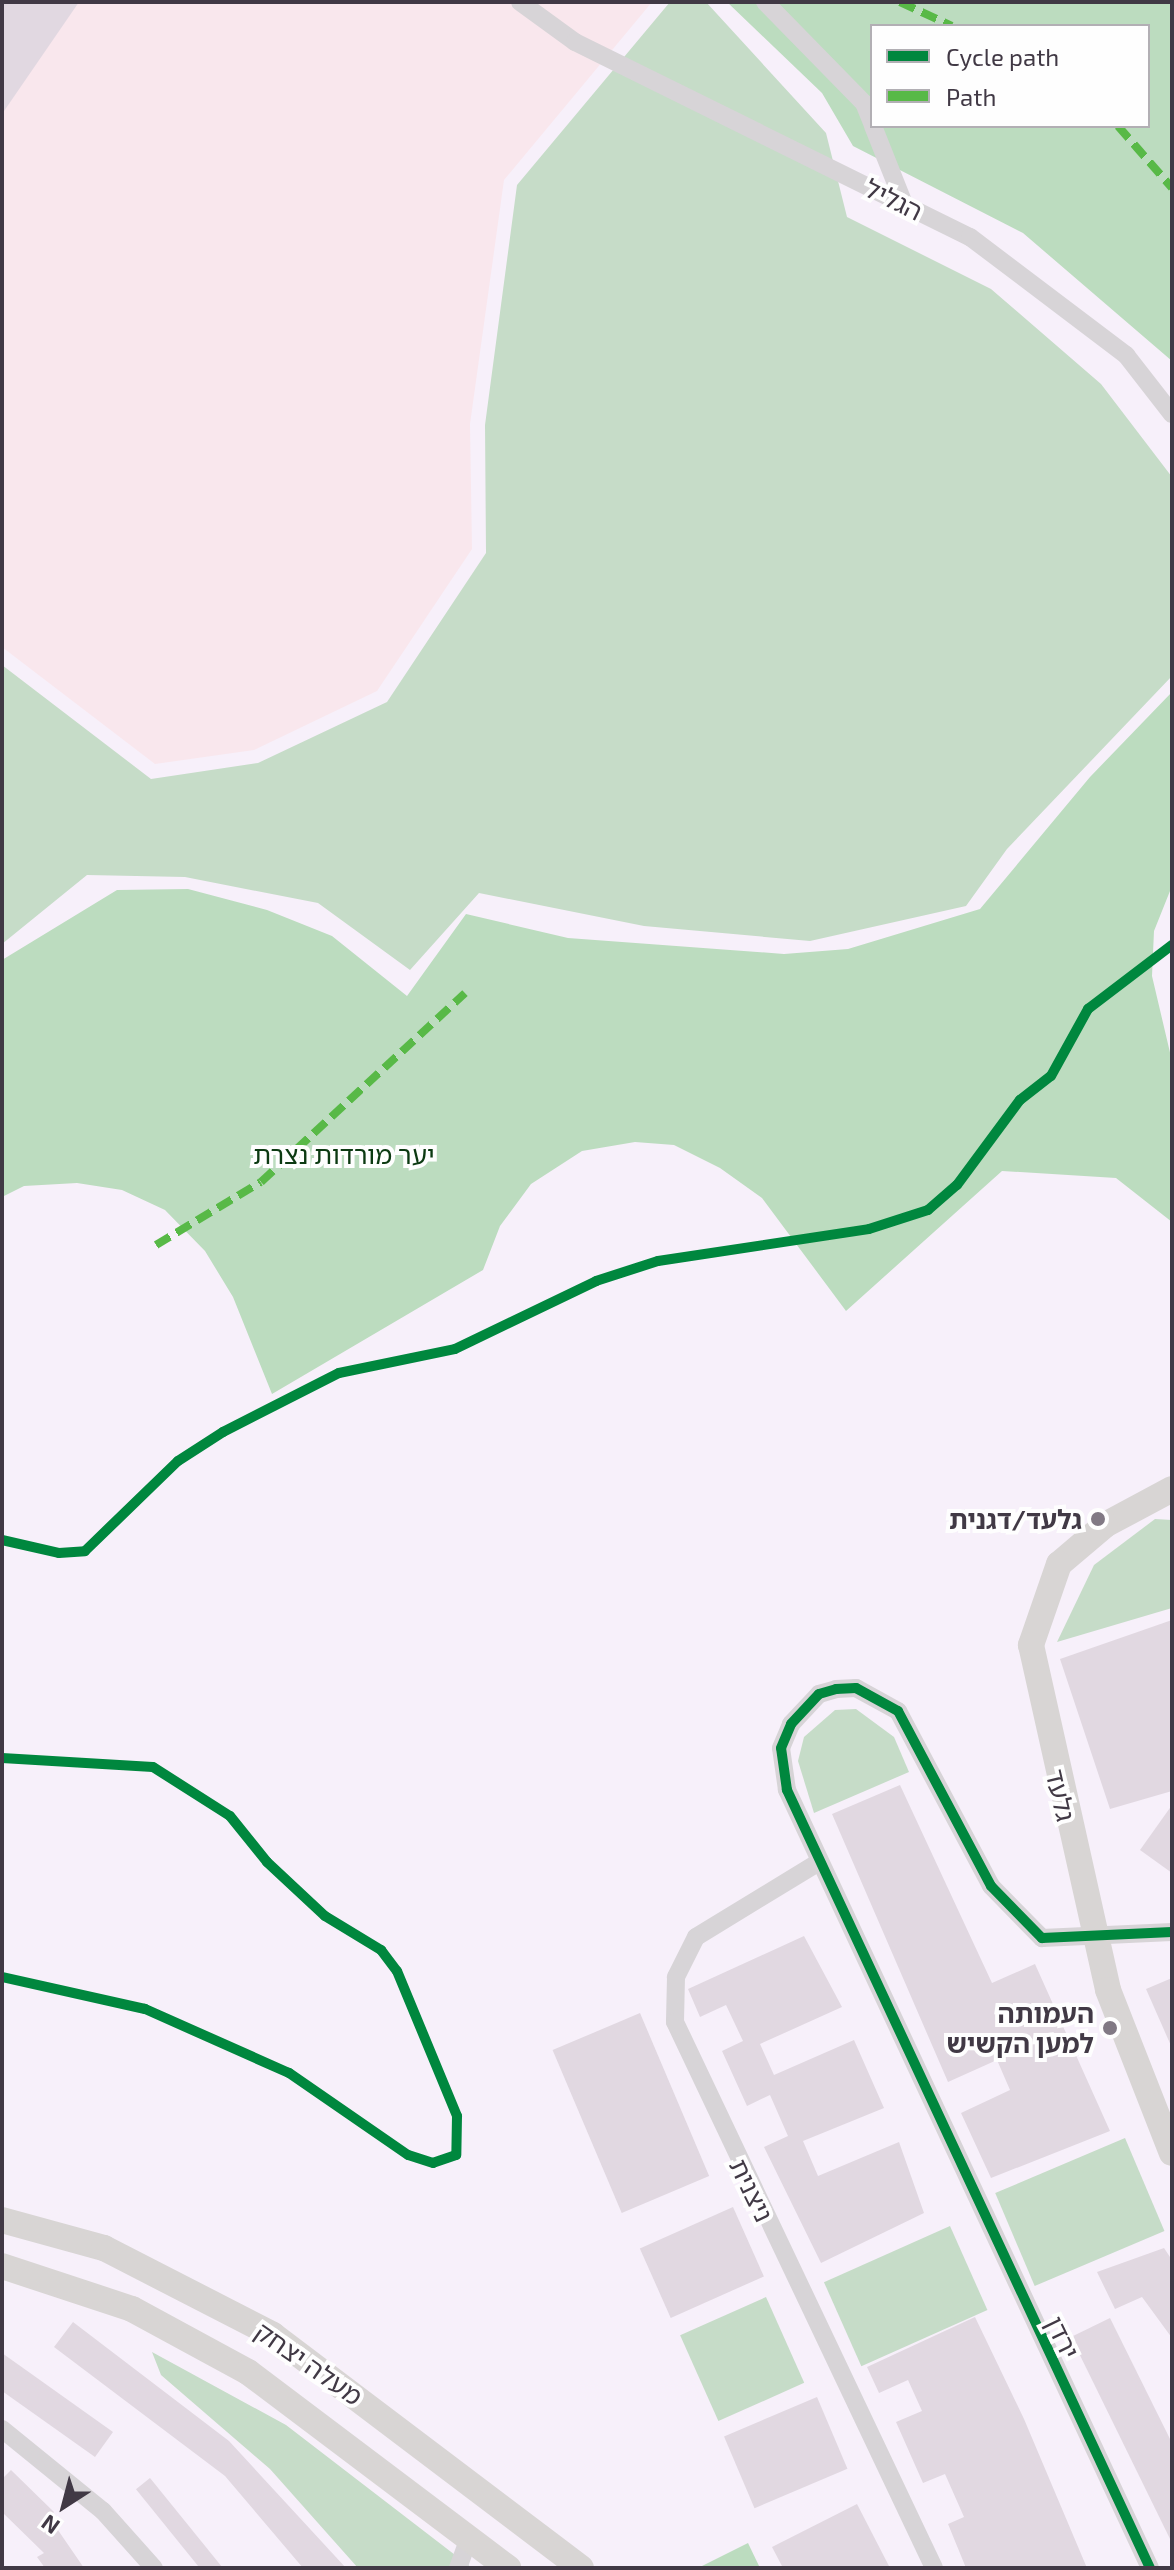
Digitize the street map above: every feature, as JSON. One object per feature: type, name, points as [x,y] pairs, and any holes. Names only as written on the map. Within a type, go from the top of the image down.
[{"type":"main road","name":"גלעד","points":[[1172,1489],[1081,1541],[1059,1564],[1033,1627],[1037,1694],[1108,1990],[1172,2153]]},
{"type":"main road","name":"מעלה יצחק","points":[[2,2220],[104,2248],[273,2335],[581,2568]]},
{"type":"main road","name":"מעלה יצחק","points":[[2,2266],[89,2290],[217,2353],[508,2568]]},
{"type":"street","name":"הגליל","points":[[520,2],[575,42],[970,237],[1126,355],[1172,414]]},
{"type":"street","points":[[765,2],[864,103],[870,117]]},
{"type":"street","points":[[875,128],[904,204]]},
{"type":"street","name":"ירדן","points":[[1150,2568],[787,1790],[781,1748],[803,1707],[819,1694],[856,1688],[898,1711],[915,1733],[1011,1913],[1042,1938],[1094,1932],[1172,1932]]},
{"type":"street","name":"ניצנית","points":[[819,1862],[696,1937],[676,1977],[675,2022],[934,2568]]},
{"type":"street","points":[[2,2429],[103,2511],[154,2568]]},
{"type":"street","points":[[458,2568],[469,2538]]},
{"type":"shaded area","points":[[2,2],[652,2],[504,180],[470,424],[472,549],[377,691],[254,750],[155,764],[2,647]]},
{"type":"green space","points":[[670,2],[706,2],[826,133],[847,217],[991,289],[1101,384],[1172,477],[1172,676],[1007,849],[966,906],[810,941],[644,926],[479,893],[410,970],[318,903],[185,877],[87,875],[2,944],[2,665],[151,779],[258,763],[387,702],[486,553],[485,425],[517,185]]},
{"type":"green space","points":[[727,2],[1172,2],[1172,361],[1023,233],[853,146],[822,93]]},
{"type":"green space","name":"יער מורדות נצרת","points":[[1172,692],[1172,886],[1154,931],[1152,976],[1172,1061],[1172,1222],[1116,1178],[1002,1171],[846,1311],[762,1198],[720,1168],[674,1145],[635,1142],[582,1151],[531,1184],[500,1226],[483,1270],[272,1394],[233,1297],[205,1251],[165,1210],[122,1190],[77,1183],[24,1186],[2,1197],[2,960],[117,890],[188,889],[267,910],[332,936],[407,996],[466,914],[568,938],[784,954],[848,949],[980,909],[1090,777]]},
{"type":"green space","points":[[1155,1519],[1172,1520],[1172,1608],[1057,1642],[1094,1565]]},
{"type":"green space","points":[[856,1709],[894,1737],[909,1772],[814,1813],[798,1761],[804,1737],[835,1710]]},
{"type":"green space","points":[[1125,2138],[1164,2231],[1035,2286],[995,2193]]},
{"type":"green space","points":[[950,2226],[987,2310],[861,2366],[824,2282]]},
{"type":"green space","points":[[766,2297],[804,2383],[718,2421],[680,2335]]},
{"type":"green space","points":[[152,2352],[286,2425],[472,2568],[358,2568],[270,2469],[161,2375]]},
{"type":"green space","points":[[748,2543],[760,2568],[698,2568]]},
{"type":"building","points":[[2,2],[79,2],[2,114]]},
{"type":"building","points":[[1172,1620],[1172,1791],[1110,1809],[1060,1659]]},
{"type":"building","points":[[900,1785],[992,1983],[1035,1964],[1110,2131],[991,2178],[961,2113],[1010,2090],[997,2060],[948,2082],[832,1814]]},
{"type":"building","points":[[1172,1805],[1172,1873],[1140,1850]]},
{"type":"building","points":[[804,1936],[842,2007],[760,2044],[774,2075],[854,2040],[884,2108],[803,2141],[818,2176],[899,2142],[924,2213],[821,2263],[764,2147],[788,2136],[770,2095],[747,2106],[722,2051],[743,2041],[726,2005],[700,2017],[688,1989]]},
{"type":"building","points":[[1172,1978],[1172,2048],[1146,1989]]},
{"type":"building","points":[[640,2013],[709,2176],[622,2213],[553,2050]]},
{"type":"building","points":[[733,2207],[764,2276],[671,2318],[640,2248]]},
{"type":"building","points":[[1164,2248],[1172,2260],[1172,2338],[1142,2297],[1115,2309],[1097,2272]]},
{"type":"building","points":[[975,2317],[1024,2419],[1087,2568],[966,2568],[948,2524],[964,2517],[945,2474],[923,2483],[896,2422],[922,2411],[908,2380],[879,2393],[867,2367]]},
{"type":"building","points":[[1110,2318],[1172,2443],[1172,2543],[1071,2337]]},
{"type":"building","points":[[73,2322],[229,2441],[346,2568],[303,2568],[225,2476],[54,2347]]},
{"type":"building","points":[[2,2353],[113,2432],[95,2457],[2,2391]]},
{"type":"building","points":[[817,2397],[847,2469],[755,2508],[724,2436]]},
{"type":"building","points":[[11,2470],[54,2512],[49,2517],[84,2568],[45,2568],[37,2557],[44,2553],[2,2512],[2,2479]]},
{"type":"building","points":[[150,2478],[223,2568],[200,2568],[136,2489]]},
{"type":"building","points":[[857,2504],[890,2568],[783,2568],[772,2547]]},
{"type":"marked path","points":[[900,2],[948,24]]},
{"type":"marked path","points":[[1120,128],[1172,188]]},
{"type":"marked path","points":[[156,1245],[261,1182],[465,993]]},
{"type":"cycle path","points":[[2,1540],[59,1553],[85,1551],[178,1461],[223,1432],[339,1373],[455,1349],[596,1281],[658,1261],[869,1229],[928,1210],[957,1185],[1020,1100],[1051,1076],[1088,1009],[1172,945]]},
{"type":"cycle path","points":[[1150,2568],[787,1790],[781,1748],[791,1724],[819,1694],[836,1689],[856,1688],[898,1711],[991,1886],[1042,1938],[1172,1932]]},
{"type":"cycle path","points":[[2,1758],[153,1767],[230,1816],[267,1862],[325,1916],[381,1950],[397,1971],[457,2116],[456,2155],[433,2163],[408,2155],[289,2073],[145,2009],[2,1977]]},
{"type":"place","name":"גלעד/דגנית","points":[[1098,1519]]},
{"type":"place","name":"העמותה למען הקשיש","points":[[1110,2028]]}]
